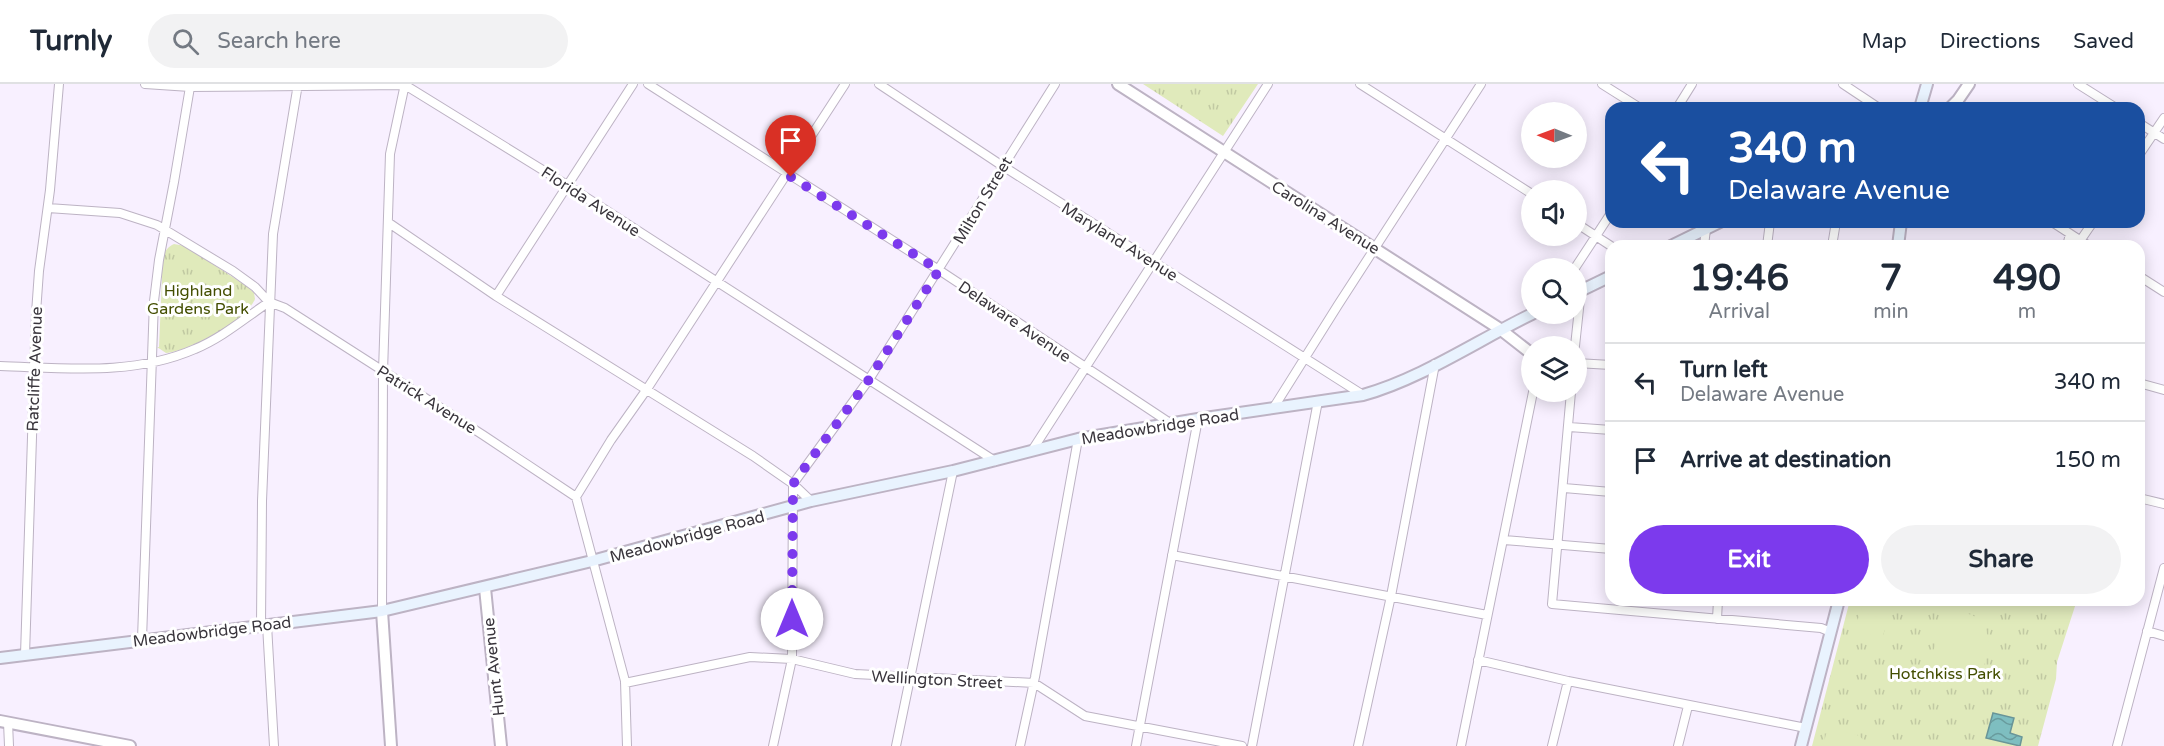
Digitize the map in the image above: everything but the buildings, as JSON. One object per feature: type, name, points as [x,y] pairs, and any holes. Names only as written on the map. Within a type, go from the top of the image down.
[{"type":"main road","points":[[1922,102],[1927,84]]},
{"type":"main road","points":[[1683,240],[1706,229]]},
{"type":"main road","points":[[1587,287],[1605,279]]},
{"type":"main road","name":"Meadowbridge Road","points":[[0,658],[382,611],[592,561],[811,501],[953,471],[1078,439],[1198,418],[1363,395],[1380,390],[1435,364],[1521,319]]},
{"type":"main road","points":[[1801,746],[1838,606]]},
{"type":"street","name":"Ratcliffe Avenue","points":[[25,655],[39,272],[48,208],[59,84]]},
{"type":"street","points":[[145,84],[190,87],[405,84],[390,154],[383,372],[382,611],[391,746]]},
{"type":"street","name":"Florida Avenue","points":[[405,84],[567,185],[995,461]]},
{"type":"street","points":[[496,296],[633,84]]},
{"type":"street","name":"Delaware Avenue","points":[[648,84],[939,270],[1170,423]]},
{"type":"street","points":[[627,746],[626,683],[576,497],[845,84]]},
{"type":"street","name":"Maryland Avenue","points":[[879,84],[1002,166],[1363,395]]},
{"type":"street","name":"Milton Street","points":[[793,484],[868,381],[1055,84]]},
{"type":"street","name":"Carolina Avenue","points":[[1118,84],[1500,329],[1521,345]]},
{"type":"street","points":[[1034,449],[1268,84]]},
{"type":"street","points":[[1360,84],[1521,187]]},
{"type":"street","points":[[1274,407],[1481,84]]},
{"type":"street","points":[[1602,84],[1630,102]]},
{"type":"street","points":[[1681,102],[1692,84]]},
{"type":"street","points":[[1843,84],[1870,102]]},
{"type":"street","points":[[1955,102],[1969,84]]},
{"type":"street","points":[[2078,84],[2106,102]]},
{"type":"street","points":[[274,746],[264,625],[269,302],[273,234],[298,85]]},
{"type":"street","points":[[142,639],[154,301],[159,260],[190,87]]},
{"type":"street","points":[[2145,146],[2164,118]]},
{"type":"street","points":[[2145,127],[2164,139]]},
{"type":"street","name":"Patrick Avenue","points":[[48,208],[120,213],[165,228],[233,271],[255,287],[269,302],[285,308],[576,497]]},
{"type":"street","points":[[1582,258],[1605,222]]},
{"type":"street","points":[[389,223],[496,296],[647,389],[793,484],[811,501]]},
{"type":"street","points":[[2061,228],[2079,240]]},
{"type":"street","points":[[1705,240],[1706,229]]},
{"type":"street","points":[[1587,230],[1605,242]]},
{"type":"street","points":[[2068,240],[2070,234]]},
{"type":"street","points":[[2145,280],[2164,292]]},
{"type":"street","points":[[0,366],[119,369],[151,363],[206,344],[269,302]]},
{"type":"street","points":[[1358,746],[1435,364]]},
{"type":"street","points":[[1587,364],[1605,365]]},
{"type":"street","points":[[2145,385],[2164,390]]},
{"type":"street","points":[[1252,746],[1318,401]]},
{"type":"street","points":[[1461,746],[1531,402]]},
{"type":"street","points":[[1570,402],[1552,604],[1821,628],[1831,632]]},
{"type":"street","points":[[1136,746],[1198,418]]},
{"type":"street","points":[[1569,427],[1605,430]]},
{"type":"street","points":[[1020,746],[1034,683],[1078,439]]},
{"type":"street","points":[[896,746],[953,471]]},
{"type":"street","points":[[773,746],[792,659],[793,484]]},
{"type":"street","points":[[1564,489],[1605,492]]},
{"type":"street","points":[[2145,499],[2164,504]]},
{"type":"street","points":[[1504,540],[1605,548]]},
{"type":"street","points":[[1172,555],[1487,615]]},
{"type":"street","points":[[2117,746],[2164,568]]},
{"type":"street","name":"Hunt Avenue","points":[[485,588],[501,746]]},
{"type":"street","points":[[1717,620],[1718,606]]},
{"type":"street","points":[[2147,631],[2164,636]]},
{"type":"street","name":"Wellington Street","points":[[626,683],[750,657],[792,659],[855,674],[1034,683]]},
{"type":"street","points":[[1478,660],[1688,706],[1806,728]]},
{"type":"street","points":[[1552,746],[1568,681]]},
{"type":"street","points":[[1034,683],[1085,716],[1242,746]]},
{"type":"street","points":[[1678,746],[1688,706]]},
{"type":"street","points":[[9,746],[4,722],[130,746]]},
{"type":"green space","points":[[1143,84],[1258,84],[1223,136]]},
{"type":"green space","name":"Highland Gardens Park","points":[[174,244],[185,246],[248,287],[254,293],[255,299],[250,308],[216,334],[188,347],[166,353],[157,347],[159,347],[162,278],[158,278],[164,254]]},
{"type":"green space","name":"Hotchkiss Park","points":[[1848,606],[2075,606],[2057,662],[2056,679],[2038,746],[1812,746]]},
{"type":"green space","points":[[1862,606],[1893,606],[1888,620],[1861,611]]},
{"type":"green space","points":[[1958,611],[1977,618],[1986,631],[1987,654],[1980,676],[1947,666],[1933,651],[1946,619]]},
{"type":"green space","points":[[1860,612],[1888,621],[1882,638],[1855,629]]},
{"type":"green space","points":[[1826,734],[1857,735],[1861,737],[1866,746],[1823,746]]},
{"type":"water","points":[[1993,713],[2014,718],[2010,733],[2022,737],[2020,746],[1986,738]]},
{"type":"route","points":[[791,177],[939,270],[868,381],[793,484],[792,619]]}]
